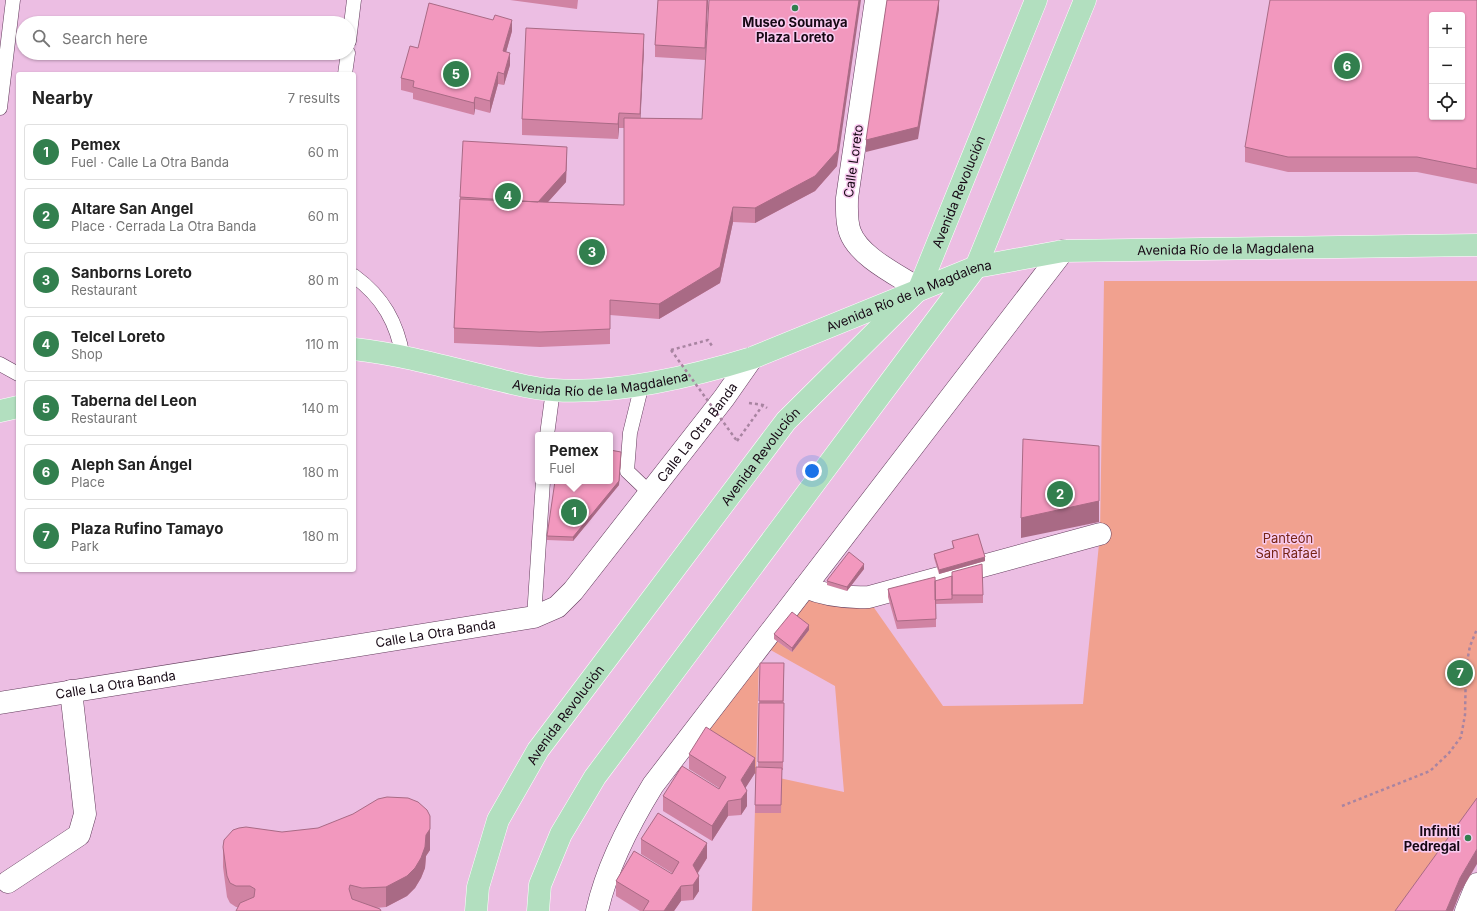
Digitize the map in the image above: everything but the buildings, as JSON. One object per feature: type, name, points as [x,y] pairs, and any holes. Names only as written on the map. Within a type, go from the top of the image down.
[{"type":"main road","name":"Avenida Revolución","points":[[476,911],[478,887],[498,820],[538,750],[786,421],[919,289],[1036,0]]},
{"type":"main road","points":[[538,911],[540,885],[561,834],[595,777],[976,267],[1085,0]]},
{"type":"main road","name":"Avenida Río de la Magdalena","points":[[356,349],[404,357],[528,387],[553,390],[583,390],[642,384],[724,366],[752,358],[976,267],[1063,251],[1477,245]]},
{"type":"main road","points":[[0,411],[16,407]]},
{"type":"street","name":"Calle Loreto","points":[[876,0],[847,198],[847,221],[855,243],[863,251],[919,289]]},
{"type":"street","points":[[598,911],[608,875],[620,844],[635,814],[653,785],[1063,251]]},
{"type":"street","name":"Calle La Otra Banda","points":[[0,703],[534,617],[557,607],[573,591],[650,493],[724,398],[752,358]]},
{"type":"street","points":[[805,587],[835,596],[869,596],[1100,534]]},
{"type":"street","points":[[8,882],[79,835],[85,814],[71,691]]},
{"type":"street","points":[[1466,911],[1477,884]]},
{"type":"lane","points":[[0,108],[5,24],[13,0]]},
{"type":"lane","points":[[352,16],[354,0]]},
{"type":"lane","points":[[345,72],[347,60]]},
{"type":"lane","points":[[356,278],[367,286],[381,301],[392,318],[400,337],[404,357]]},
{"type":"lane","points":[[0,364],[16,373]]},
{"type":"lane","points":[[642,384],[622,470],[650,493]]},
{"type":"lane","points":[[548,432],[553,390]]},
{"type":"lane","points":[[534,617],[542,484]]},
{"type":"path","points":[[708,340],[671,350],[737,441],[763,405]]},
{"type":"path","points":[[724,398],[763,405],[786,421]]},
{"type":"path","points":[[1342,806],[1430,771],[1449,754],[1461,737],[1465,715],[1466,667],[1470,646],[1477,629]]},
{"type":"green space","name":"Panteón San Rafael","points":[[1104,281],[1477,281],[1477,806],[1402,911],[752,911],[756,774],[699,738],[759,658],[756,773],[844,792],[835,686],[767,648],[774,639],[792,652],[809,630],[792,616],[807,597],[870,602],[943,706],[1083,704],[1100,534]]},
{"type":"place","name":"Museo Soumaya Plaza Loreto","points":[[795,8]]},
{"type":"place","name":"Aleph San Ángel","points":[[1347,66]]},
{"type":"place","name":"Taberna del Leon","points":[[456,74]]},
{"type":"place","name":"Telcel Loreto","points":[[508,196]]},
{"type":"place","name":"Sanborns Loreto","points":[[592,252]]},
{"type":"place","name":"Altare San Angel","points":[[1060,494]]},
{"type":"place","name":"Pemex","points":[[574,512]]},
{"type":"place","name":"Plaza Rufino Tamayo","points":[[1460,673]]},
{"type":"place","name":"Infiniti Pedregal","points":[[1468,838]]}]
